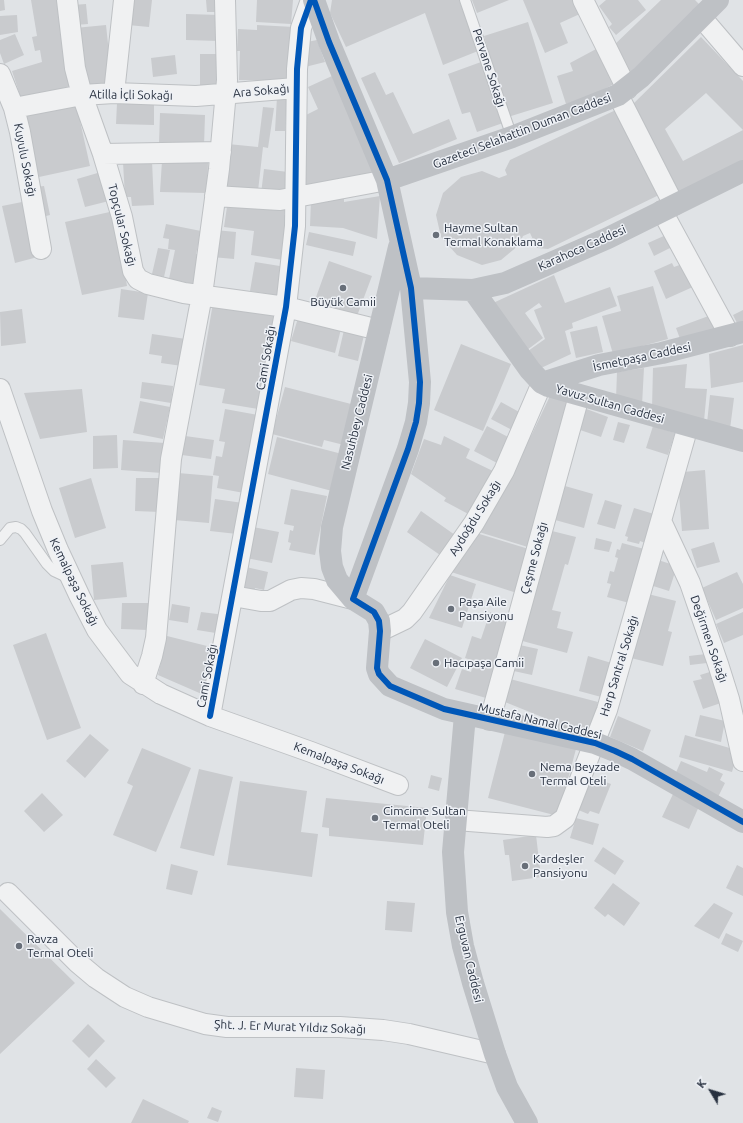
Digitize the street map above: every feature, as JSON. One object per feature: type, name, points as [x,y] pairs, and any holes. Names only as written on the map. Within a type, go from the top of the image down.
[{"type":"street","name":"Topçular Sokağı","points":[[67,0],[72,49],[82,95],[104,154],[122,217],[133,271],[138,279],[154,286],[202,295],[286,307],[379,330]]},
{"type":"street","points":[[114,93],[124,0]]},
{"type":"street","points":[[143,684],[156,638],[171,459],[202,295],[221,152],[225,94],[225,0]]},
{"type":"street","name":"Cami Sokağı","points":[[210,716],[286,307],[296,198],[296,88],[301,28],[311,0]]},
{"type":"street","points":[[233,596],[261,601],[270,600],[300,588],[314,588],[353,599],[408,449],[416,422],[419,403],[420,382],[411,288],[387,180],[329,42],[314,0]]},
{"type":"street","points":[[583,0],[623,92],[668,208],[737,334]]},
{"type":"street","name":"Gazeteci Selahattin Duman Caddesi","points":[[387,180],[512,137],[623,92],[642,78],[718,0]]},
{"type":"street","points":[[701,17],[743,66]]},
{"type":"street","name":"Kuyulu Sokağı","points":[[0,74],[14,108],[20,132],[41,249]]},
{"type":"street","name":"Ara Sokağı","points":[[225,94],[296,88]]},
{"type":"street","name":"Atilla İçli Sokağı","points":[[14,108],[82,95],[114,93],[167,96],[225,94]]},
{"type":"street","points":[[104,154],[221,152]]},
{"type":"street","name":"Karahoca Caddesi","points":[[411,288],[473,290],[505,283],[608,238],[743,170]]},
{"type":"street","points":[[215,196],[272,200],[296,198],[387,180]]},
{"type":"street","name":"Nasuhbey Caddesi","points":[[380,631],[379,621],[374,612],[353,599],[337,580],[332,567],[330,550],[332,527],[401,240]]},
{"type":"street","name":"Yavuz Sultan Caddesi","points":[[473,290],[530,370],[542,383],[558,390],[743,441]]},
{"type":"street","name":"İsmetpaşa Caddesi","points":[[542,383],[599,365],[662,353],[737,334]]},
{"type":"street","name":"Aydoğdu Sokağı","points":[[380,631],[405,619],[412,612],[474,523],[504,471],[542,383]]},
{"type":"street","name":"Kemalpaşa Sokağı","points":[[0,389],[42,512],[71,579],[98,630],[130,674],[143,684],[161,694],[210,716],[311,752],[398,786]]},
{"type":"street","name":"Çeşme Sokağı","points":[[490,720],[579,396]]},
{"type":"street","name":"Harp Santral Sokağı","points":[[456,820],[554,826],[565,818],[595,743],[615,684],[688,426]]},
{"type":"street","name":"Değirmen Sokağı","points":[[661,521],[690,583],[736,698],[743,761]]},
{"type":"street","name":"Mustafa Namal Caddesi","points":[[380,631],[377,668],[379,674],[390,686],[429,703],[465,715],[595,743],[632,759],[743,822]]},
{"type":"street","name":"Erguvan Caddesi","points":[[465,715],[453,852],[454,881],[463,946],[495,1054],[507,1087],[526,1123]]},
{"type":"street","name":"Şht. J. Er Murat Yıldız Sokağı","points":[[8,893],[77,962],[96,978],[125,997],[148,1007],[204,1024],[227,1027],[340,1027],[383,1030],[409,1034],[495,1054]]},
{"type":"lane","name":"Pervane Sokağı","points":[[465,0],[512,137]]},
{"type":"lane","points":[[0,540],[10,528],[16,527],[21,529],[50,567],[71,579]]},
{"type":"building","points":[[0,0],[4,0],[5,10],[0,11]]},
{"type":"building","points":[[31,0],[60,0],[73,85],[22,101],[12,71],[42,62],[40,50],[35,51],[32,37],[37,36]]},
{"type":"building","points":[[130,0],[152,0],[149,27],[128,25]]},
{"type":"building","points":[[206,0],[217,0],[217,12],[207,12]]},
{"type":"building","points":[[257,0],[293,0],[291,24],[256,22]]},
{"type":"building","points":[[332,0],[459,0],[478,51],[443,65],[425,13],[346,47],[330,13]]},
{"type":"building","points":[[472,0],[509,0],[477,13]]},
{"type":"building","points":[[523,0],[575,0],[582,13],[560,23],[568,43],[545,53]]},
{"type":"building","points":[[606,0],[638,0],[646,10],[616,35],[609,27],[612,24],[599,6]]},
{"type":"building","points":[[661,0],[695,0],[700,5],[628,75],[612,47]]},
{"type":"building","points":[[86,4],[88,24],[75,25],[73,5]]},
{"type":"building","points":[[186,14],[220,15],[219,41],[186,40]]},
{"type":"building","points":[[17,15],[18,32],[0,35],[0,16]]},
{"type":"building","points":[[528,22],[553,103],[508,117],[484,36]]},
{"type":"building","points":[[106,25],[109,53],[105,83],[83,85],[75,28]]},
{"type":"building","points":[[257,25],[294,27],[291,81],[239,80],[240,51],[237,51],[238,29],[257,30]]},
{"type":"building","points":[[15,34],[24,55],[4,64],[0,53],[0,40]]},
{"type":"building","points":[[701,37],[743,81],[743,130],[743,161],[674,194],[630,107]],"holes":[[[706,93],[743,130],[683,161],[665,129]]]},
{"type":"building","points":[[317,40],[325,62],[301,68],[302,43]]},
{"type":"building","points":[[598,48],[616,83],[589,97],[566,104],[557,76],[573,71],[570,63]]},
{"type":"building","points":[[200,54],[221,54],[222,87],[200,87]]},
{"type":"building","points":[[175,55],[177,74],[153,77],[151,58]]},
{"type":"building","points":[[481,62],[503,123],[477,132],[470,112],[462,114],[448,74]]},
{"type":"building","points":[[375,72],[386,95],[393,92],[413,134],[449,119],[457,139],[399,163],[361,78]]},
{"type":"building","points":[[332,76],[373,172],[305,191],[302,117],[318,109],[308,87]]},
{"type":"building","points":[[277,97],[287,97],[285,131],[275,131]]},
{"type":"building","points":[[76,103],[90,166],[39,177],[25,114]]},
{"type":"building","points":[[117,103],[154,104],[154,125],[116,124]]},
{"type":"building","points":[[263,107],[274,108],[268,148],[263,147],[258,191],[224,188],[228,144],[258,147]]},
{"type":"building","points":[[620,108],[661,194],[548,249],[537,248],[530,233],[523,236],[519,245],[501,260],[482,265],[457,255],[441,237],[436,215],[443,193],[461,177],[482,171],[499,178],[507,175],[505,170],[510,160]]},
{"type":"building","points":[[160,113],[205,115],[204,146],[159,144]]},
{"type":"building","points":[[152,161],[154,205],[132,206],[131,197],[125,197],[123,162]]},
{"type":"building","points":[[162,161],[208,163],[207,193],[160,192]]},
{"type":"building","points":[[264,169],[288,172],[285,197],[261,194]]},
{"type":"building","points":[[101,172],[109,201],[85,207],[77,179]]},
{"type":"building","points":[[44,186],[50,215],[42,217],[35,187]]},
{"type":"building","points":[[344,196],[344,202],[380,196],[377,239],[343,228],[310,226],[311,200]]},
{"type":"building","points":[[228,200],[285,208],[284,215],[289,216],[283,260],[251,255],[254,231],[224,227]]},
{"type":"building","points":[[22,202],[34,258],[15,263],[2,206]]},
{"type":"building","points":[[114,211],[127,286],[82,295],[65,222]]},
{"type":"building","points":[[166,224],[201,231],[196,254],[200,255],[194,284],[169,279],[175,250],[168,249],[169,239],[163,238]]},
{"type":"building","points":[[215,230],[236,232],[234,259],[212,257]]},
{"type":"building","points":[[309,232],[356,242],[353,256],[306,245]]},
{"type":"building","points":[[666,235],[672,247],[654,256],[648,243]]},
{"type":"building","points":[[158,248],[170,250],[164,277],[152,274]]},
{"type":"building","name":"Büyük Camii","points":[[329,261],[372,276],[357,316],[315,300]]},
{"type":"building","points":[[255,262],[286,267],[282,296],[250,291]]},
{"type":"building","points":[[672,263],[674,267],[685,263],[695,286],[666,299],[654,271]]},
{"type":"building","points":[[554,275],[565,303],[610,287],[617,306],[572,323],[573,328],[565,331],[571,354],[541,368],[528,351],[545,339],[534,310],[542,307],[539,303],[525,313],[543,338],[527,350],[493,303]]},
{"type":"building","points":[[653,286],[668,339],[613,354],[602,316],[621,311],[617,296]]},
{"type":"building","points":[[121,289],[148,293],[144,320],[118,317]]},
{"type":"building","points":[[213,303],[279,313],[264,410],[222,403],[225,389],[199,385]]},
{"type":"building","points":[[22,309],[26,343],[1,346],[0,312]]},
{"type":"building","points":[[743,310],[743,328],[740,329],[733,315]]},
{"type":"building","points":[[714,314],[719,330],[682,344],[676,328]]},
{"type":"building","points":[[298,318],[341,329],[335,353],[291,341]]},
{"type":"building","points":[[597,326],[603,352],[576,358],[570,332]]},
{"type":"building","points":[[344,330],[364,335],[358,361],[338,356]]},
{"type":"building","points":[[152,334],[186,339],[182,366],[161,363],[162,356],[149,354]]},
{"type":"building","points":[[461,344],[511,364],[483,431],[434,410]]},
{"type":"building","points":[[743,345],[743,382],[711,388],[709,354]]},
{"type":"building","points":[[687,364],[685,388],[707,389],[704,421],[652,408],[653,368]]},
{"type":"building","points":[[644,368],[642,405],[616,399],[617,372]]},
{"type":"building","points":[[142,382],[173,386],[171,403],[140,398]]},
{"type":"building","points":[[285,387],[355,405],[344,445],[324,440],[322,447],[272,434]]},
{"type":"building","points":[[82,389],[87,432],[40,439],[24,393]]},
{"type":"building","points":[[710,395],[734,398],[730,429],[707,423]]},
{"type":"building","points":[[550,396],[573,403],[531,548],[479,532],[532,434]]},
{"type":"building","points":[[140,401],[170,407],[163,439],[133,433]]},
{"type":"building","points":[[501,402],[521,413],[512,430],[491,419]]},
{"type":"building","points":[[581,407],[608,417],[601,437],[574,428]]},
{"type":"building","points":[[225,409],[258,415],[244,493],[217,488],[219,476],[213,475],[216,456],[222,457],[225,442],[219,441]]},
{"type":"building","points":[[618,422],[630,425],[624,443],[613,440]]},
{"type":"building","points":[[487,426],[510,438],[497,463],[474,451]]},
{"type":"building","points":[[653,426],[675,433],[668,455],[646,448]]},
{"type":"building","points":[[117,435],[118,468],[93,469],[93,436]]},
{"type":"building","points":[[185,436],[214,440],[211,459],[182,455]]},
{"type":"building","points":[[444,436],[470,449],[466,458],[495,472],[472,516],[444,501],[446,498],[411,474],[424,439],[441,445]]},
{"type":"building","points":[[277,437],[342,454],[332,491],[268,474]]},
{"type":"building","points":[[123,440],[165,443],[162,473],[121,470]]},
{"type":"building","points":[[705,470],[709,529],[682,531],[678,481],[684,481],[683,472]]},
{"type":"building","points":[[178,473],[213,476],[209,523],[174,520]]},
{"type":"building","points":[[91,478],[106,528],[75,538],[59,488]]},
{"type":"building","points":[[136,478],[161,478],[160,512],[135,511]]},
{"type":"building","points":[[558,484],[593,494],[584,528],[548,518]]},
{"type":"building","points":[[291,489],[327,496],[315,555],[289,550],[291,543],[288,542],[290,530],[293,531],[294,526],[284,524]]},
{"type":"building","points":[[215,499],[243,503],[237,534],[210,531]]},
{"type":"building","points":[[605,500],[622,505],[615,529],[597,524]]},
{"type":"building","points":[[634,508],[654,514],[645,543],[640,541],[639,544],[627,541],[628,537],[625,536]]},
{"type":"building","points":[[421,511],[455,535],[440,555],[407,532]]},
{"type":"building","points":[[253,527],[279,532],[272,563],[246,558]]},
{"type":"building","points":[[544,529],[576,537],[568,565],[565,564],[552,610],[561,612],[557,628],[573,632],[567,653],[515,639]]},
{"type":"building","points":[[473,532],[532,550],[520,594],[448,571]]},
{"type":"building","points":[[596,538],[612,542],[609,552],[594,549]]},
{"type":"building","points":[[714,542],[720,562],[697,568],[691,549]]},
{"type":"building","points":[[622,543],[648,550],[633,604],[607,597],[611,584],[607,583],[610,571],[614,572],[618,558],[615,557],[617,549],[620,550]]},
{"type":"building","points":[[658,560],[677,566],[669,591],[650,585]]},
{"type":"building","points":[[123,562],[127,597],[94,600],[91,565]]},
{"type":"building","points":[[246,567],[268,572],[264,590],[255,588],[254,592],[240,588]]},
{"type":"building","points":[[737,572],[743,584],[743,608],[716,620],[702,588]]},
{"type":"building","name":"Paşa Aile Pansiyonu","points":[[450,575],[476,584],[462,628],[429,618]]},
{"type":"building","points":[[648,594],[676,601],[668,631],[672,632],[663,666],[631,658]]},
{"type":"building","points":[[122,603],[149,603],[148,630],[121,629]]},
{"type":"building","points":[[172,604],[190,607],[188,623],[169,620]]},
{"type":"building","points":[[201,612],[225,615],[222,634],[197,630]]},
{"type":"building","points":[[490,612],[515,620],[486,698],[455,689],[462,669],[471,672],[474,661],[465,658],[472,636],[481,639]]},
{"type":"building","points":[[743,612],[743,635],[724,643],[716,624]]},
{"type":"building","points":[[46,633],[81,728],[47,740],[13,645]]},
{"type":"building","points":[[167,636],[215,648],[204,695],[158,675]]},
{"type":"building","name":"Hacıpaşa Camii","points":[[425,639],[462,658],[447,687],[410,668]]},
{"type":"building","points":[[515,644],[538,649],[532,675],[509,670]]},
{"type":"building","points":[[706,654],[707,663],[690,665],[689,656]]},
{"type":"building","points":[[588,656],[615,664],[605,698],[579,691]]},
{"type":"building","points":[[713,671],[724,702],[703,709],[693,681],[702,679],[700,675]]},
{"type":"building","points":[[510,679],[598,702],[589,736],[505,702]]},
{"type":"building","points":[[700,715],[725,721],[721,742],[695,736]]},
{"type":"building","points":[[618,716],[651,730],[643,751],[610,737]]},
{"type":"building","name":"Nema Beyzade Termal Oteli","points":[[505,732],[576,749],[558,816],[488,798]]},
{"type":"building","points":[[90,734],[109,750],[85,778],[66,761]]},
{"type":"building","points":[[685,735],[733,749],[731,757],[736,758],[732,772],[679,757]]},
{"type":"building","points":[[142,748],[191,768],[156,852],[113,835],[133,786],[127,783]]},
{"type":"building","points":[[681,761],[707,772],[709,767],[723,774],[720,780],[725,783],[718,797],[674,777]]},
{"type":"building","points":[[199,769],[233,777],[214,856],[180,848]]},
{"type":"building","points":[[431,775],[442,778],[439,791],[428,788]]},
{"type":"building","points":[[589,776],[611,784],[599,814],[590,811],[588,814],[576,809]]},
{"type":"building","points":[[240,781],[307,791],[301,832],[318,834],[312,877],[227,865]]},
{"type":"building","points":[[674,792],[700,804],[689,829],[662,817]]},
{"type":"building","points":[[42,793],[63,815],[44,832],[24,811]]},
{"type":"building","name":"Cimcime Sultan Termal Oteli","points":[[326,798],[427,808],[423,845],[329,836],[329,828],[322,827]]},
{"type":"building","points":[[576,818],[599,824],[593,845],[570,838]]},
{"type":"building","name":"Kardeşler Pansiyonu","points":[[536,835],[541,877],[512,881],[509,855],[505,855],[503,840]]},
{"type":"building","points":[[603,847],[624,861],[615,875],[594,861]]},
{"type":"building","points":[[171,864],[198,871],[192,895],[166,889]]},
{"type":"building","points":[[737,865],[743,868],[743,896],[726,888]]},
{"type":"building","points":[[613,883],[640,903],[624,926],[608,914],[605,917],[594,908]]},
{"type":"building","points":[[387,901],[415,903],[412,932],[385,930]]},
{"type":"building","points":[[714,903],[733,913],[719,939],[694,926]]},
{"type":"building","name":"Ravza Termal Oteli","points":[[0,909],[75,983],[0,1054]]},
{"type":"building","points":[[726,933],[743,941],[738,952],[721,944]]},
{"type":"building","points":[[88,1024],[105,1041],[89,1058],[72,1041]]},
{"type":"building","points":[[96,1059],[116,1078],[106,1088],[87,1069]]},
{"type":"building","points":[[296,1068],[325,1070],[323,1099],[294,1097]]},
{"type":"building","points":[[143,1099],[189,1121],[188,1123],[131,1123]]},
{"type":"building","points":[[212,1107],[222,1111],[218,1122],[207,1118]]},
{"type":"cycle path","points":[[210,716],[286,307],[295,226],[297,69],[301,28],[311,0]]},
{"type":"cycle path","points":[[314,0],[329,42],[387,180],[411,288],[420,382],[416,422],[408,449],[353,599],[374,612],[379,621],[380,631],[377,668],[379,674],[390,686],[444,709],[595,743],[615,751],[632,759],[743,822]]},
{"type":"place","name":"Hayme Sultan Termal Konaklama","points":[[436,235]]},
{"type":"place","name":"Büyük Camii","points":[[343,288]]},
{"type":"place","name":"Paşa Aile Pansiyonu","points":[[451,609]]},
{"type":"place","name":"Hacıpaşa Camii","points":[[436,663]]},
{"type":"place","name":"Nema Beyzade Termal Oteli","points":[[532,774]]},
{"type":"place","name":"Cimcime Sultan Termal Oteli","points":[[375,818]]},
{"type":"place","name":"Kardeşler Pansiyonu","points":[[525,866]]},
{"type":"place","name":"Ravza Termal Oteli","points":[[19,946]]}]
